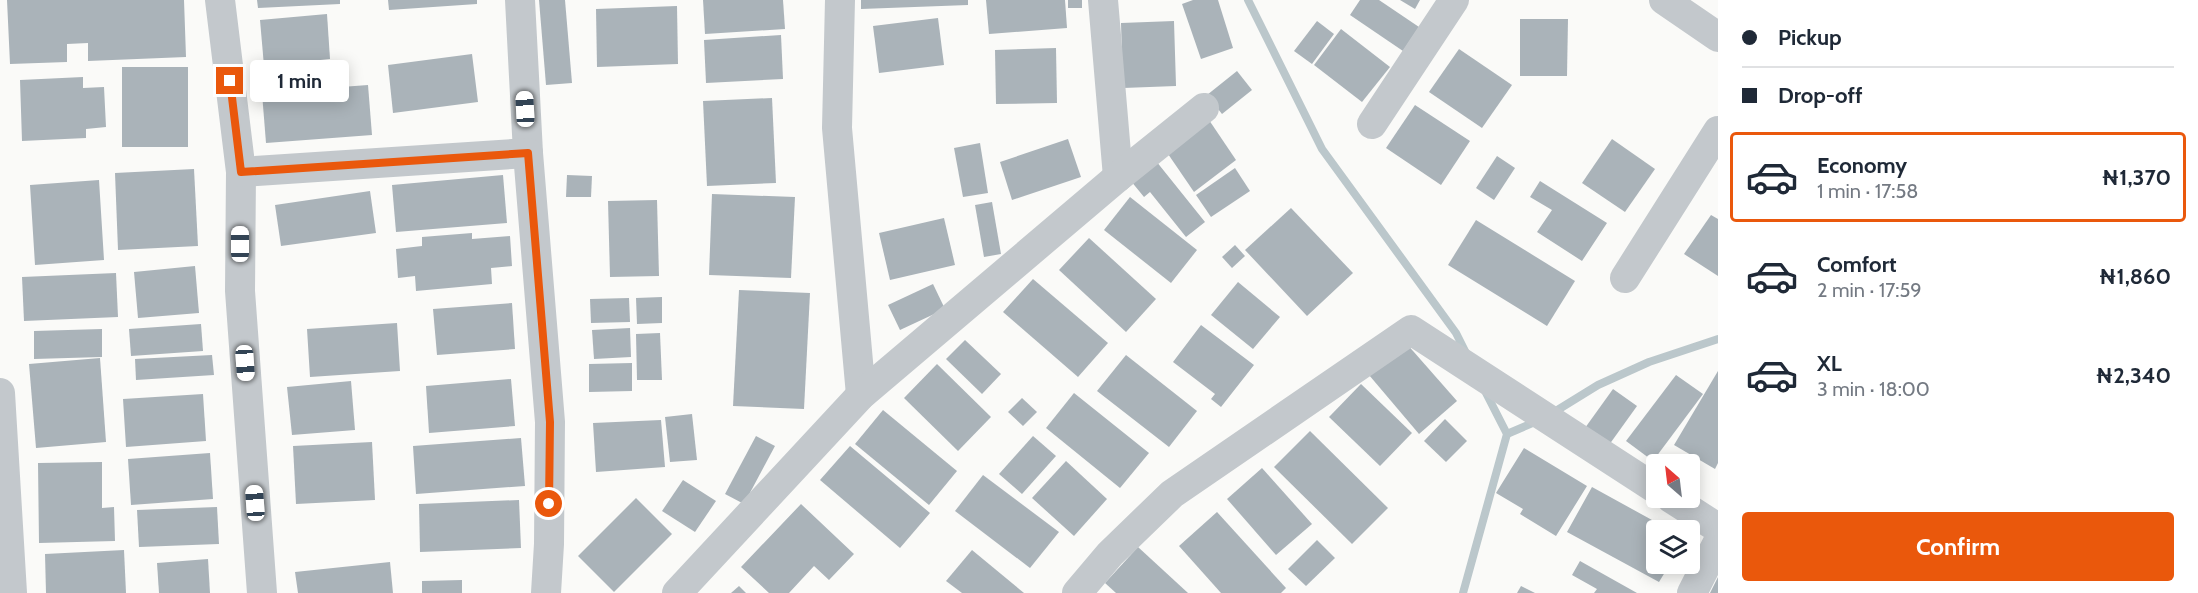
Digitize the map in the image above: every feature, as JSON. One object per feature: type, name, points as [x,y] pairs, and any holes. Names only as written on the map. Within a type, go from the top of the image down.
[{"type":"street","points":[[220,0],[241,172],[240,291],[262,593]]},
{"type":"street","points":[[520,0],[528,153],[550,422],[549,544],[546,593]]},
{"type":"street","points":[[840,0],[837,128],[861,395]]},
{"type":"street","points":[[1103,0],[1118,177]]},
{"type":"street","points":[[1372,124],[1454,0]]},
{"type":"street","points":[[1664,0],[1718,38]]},
{"type":"street","points":[[677,593],[861,395],[1118,177],[1204,108]]},
{"type":"street","points":[[1625,278],[1718,131]]},
{"type":"street","points":[[241,172],[528,153]]},
{"type":"street","points":[[1077,593],[1110,554],[1172,494],[1411,330],[1646,483]]},
{"type":"street","points":[[0,393],[12,593]]},
{"type":"street","points":[[1687,508],[1718,528]]},
{"type":"street","points":[[1692,593],[1718,542]]},
{"type":"building","points":[[7,0],[184,0],[186,57],[88,61],[88,43],[67,44],[67,62],[10,64]]},
{"type":"building","points":[[257,0],[340,0],[340,4],[258,8]]},
{"type":"building","points":[[388,0],[477,0],[477,4],[389,10]]},
{"type":"building","points":[[539,0],[565,0],[572,83],[546,85]]},
{"type":"building","points":[[703,0],[783,0],[785,29],[705,34]]},
{"type":"building","points":[[861,0],[968,0],[968,5],[861,9]]},
{"type":"building","points":[[986,0],[1065,0],[1067,28],[989,34]]},
{"type":"building","points":[[1068,0],[1082,0],[1082,8],[1068,8]]},
{"type":"building","points":[[1193,0],[1218,0],[1233,48],[1201,59],[1182,4]]},
{"type":"building","points":[[1360,0],[1379,0],[1419,27],[1403,51],[1350,15]]},
{"type":"building","points":[[1400,0],[1420,0],[1415,9]]},
{"type":"building","points":[[677,6],[678,64],[597,67],[596,9]]},
{"type":"building","points":[[327,14],[330,59],[264,66],[260,20]]},
{"type":"building","points":[[938,18],[944,65],[879,73],[873,26]]},
{"type":"building","points":[[1520,19],[1568,19],[1567,76],[1520,76]]},
{"type":"building","points":[[1174,21],[1176,86],[1123,88],[1121,23]]},
{"type":"building","points":[[1317,21],[1334,34],[1312,64],[1294,51]]},
{"type":"building","points":[[1341,29],[1390,67],[1362,102],[1314,65]]},
{"type":"building","points":[[781,35],[783,79],[706,83],[704,40]]},
{"type":"building","points":[[1056,48],[1057,103],[996,104],[995,50]]},
{"type":"building","points":[[1459,49],[1512,85],[1482,128],[1429,92]]},
{"type":"building","points":[[472,54],[478,102],[393,113],[388,65]]},
{"type":"building","points":[[122,67],[188,67],[188,147],[122,147]]},
{"type":"building","points":[[1237,71],[1252,90],[1222,114],[1207,95]]},
{"type":"building","points":[[83,77],[83,88],[104,87],[106,127],[86,129],[86,138],[22,141],[20,80]]},
{"type":"building","points":[[368,85],[372,135],[266,143],[262,93]]},
{"type":"building","points":[[772,98],[776,183],[707,186],[703,101]]},
{"type":"building","points":[[1415,105],[1470,141],[1441,185],[1386,148]]},
{"type":"building","points":[[1209,120],[1236,160],[1194,192],[1166,151]]},
{"type":"building","points":[[1068,139],[1081,177],[1012,200],[1000,162]]},
{"type":"building","points":[[1612,139],[1655,169],[1625,212],[1582,183]]},
{"type":"building","points":[[980,143],[988,193],[963,197],[954,148]]},
{"type":"building","points":[[1152,156],[1205,222],[1186,237],[1150,192],[1144,197],[1126,175]]},
{"type":"building","points":[[1497,156],[1515,168],[1494,200],[1476,188]]},
{"type":"building","points":[[1235,168],[1250,191],[1211,217],[1196,195]]},
{"type":"building","points":[[194,169],[198,246],[118,250],[115,173]]},
{"type":"building","points":[[503,175],[507,223],[396,232],[392,185]]},
{"type":"building","points":[[567,175],[592,176],[591,197],[566,197]]},
{"type":"building","points":[[99,180],[104,260],[35,265],[30,185]]},
{"type":"building","points":[[1540,181],[1607,223],[1582,261],[1537,232],[1552,210],[1530,197]]},
{"type":"building","points":[[370,191],[376,233],[281,246],[275,205]]},
{"type":"building","points":[[712,194],[795,197],[791,278],[709,275]]},
{"type":"building","points":[[1130,197],[1197,250],[1171,283],[1104,230]]},
{"type":"building","points":[[657,200],[659,276],[610,277],[608,201]]},
{"type":"building","points":[[992,202],[1001,254],[984,257],[975,205]]},
{"type":"building","points":[[1291,208],[1353,273],[1307,316],[1245,250]]},
{"type":"building","points":[[1711,215],[1718,219],[1718,276],[1684,254]]},
{"type":"building","points":[[944,218],[955,265],[890,280],[879,233]]},
{"type":"building","points":[[1476,220],[1575,281],[1547,326],[1448,265]]},
{"type":"building","points":[[472,233],[472,239],[510,236],[512,266],[491,268],[492,284],[416,291],[415,276],[398,278],[396,249],[422,246],[422,237]]},
{"type":"building","points":[[1089,238],[1156,299],[1126,332],[1059,270]]},
{"type":"building","points":[[1235,245],[1245,256],[1232,268],[1222,257]]},
{"type":"building","points":[[195,266],[199,313],[138,318],[134,272]]},
{"type":"building","points":[[116,273],[118,317],[24,321],[22,277]]},
{"type":"building","points":[[1033,279],[1108,343],[1078,377],[1003,312]]},
{"type":"building","points":[[1238,282],[1280,317],[1253,349],[1211,315]]},
{"type":"building","points":[[933,284],[945,309],[900,330],[888,305]]},
{"type":"building","points":[[739,290],[810,293],[804,409],[733,406]]},
{"type":"building","points":[[662,297],[662,323],[637,324],[636,298]]},
{"type":"building","points":[[629,298],[630,322],[591,323],[590,299]]},
{"type":"building","points":[[512,303],[515,349],[437,355],[433,309]]},
{"type":"building","points":[[397,323],[400,371],[310,377],[307,329]]},
{"type":"building","points":[[201,324],[203,351],[131,356],[129,329]]},
{"type":"building","points":[[1201,325],[1254,365],[1221,407],[1211,399],[1215,394],[1173,362]]},
{"type":"building","points":[[630,328],[631,357],[594,359],[592,330]]},
{"type":"building","points":[[102,329],[102,357],[34,359],[34,331]]},
{"type":"building","points":[[660,333],[662,380],[637,380],[636,334]]},
{"type":"building","points":[[965,340],[1001,374],[982,394],[946,359]]},
{"type":"building","points":[[1406,343],[1457,401],[1419,434],[1369,375]]},
{"type":"building","points":[[212,355],[214,375],[136,380],[135,359]]},
{"type":"building","points":[[1126,355],[1197,411],[1169,447],[1097,391]]},
{"type":"building","points":[[100,358],[106,442],[36,448],[29,364]]},
{"type":"building","points":[[632,363],[632,391],[589,392],[589,364]]},
{"type":"building","points":[[937,364],[991,417],[958,451],[904,398]]},
{"type":"building","points":[[1718,371],[1718,463],[1715,469],[1700,460],[1700,454],[1689,454],[1674,445]]},
{"type":"building","points":[[1676,375],[1703,394],[1658,454],[1646,456],[1626,441]]},
{"type":"building","points":[[511,379],[515,426],[429,433],[426,386]]},
{"type":"building","points":[[351,381],[355,430],[292,435],[287,387]]},
{"type":"building","points":[[1361,384],[1412,433],[1380,466],[1329,417]]},
{"type":"building","points":[[1613,389],[1637,406],[1609,445],[1585,428]]},
{"type":"building","points":[[1074,393],[1149,453],[1120,488],[1046,428]]},
{"type":"building","points":[[203,394],[206,441],[126,447],[123,399]]},
{"type":"building","points":[[1022,398],[1037,412],[1023,426],[1008,412]]},
{"type":"building","points":[[883,410],[957,471],[929,505],[855,444]]},
{"type":"building","points":[[692,414],[697,460],[670,462],[665,417]]},
{"type":"building","points":[[1445,419],[1467,441],[1446,462],[1424,441]]},
{"type":"building","points":[[661,420],[665,467],[596,472],[593,423]]},
{"type":"building","points":[[1310,431],[1388,508],[1352,544],[1274,467]]},
{"type":"building","points":[[756,436],[775,446],[744,504],[725,494]]},
{"type":"building","points":[[1033,436],[1056,456],[1022,494],[999,474]]},
{"type":"building","points":[[521,438],[525,486],[416,494],[413,446]]},
{"type":"building","points":[[372,442],[375,500],[296,504],[293,446]]},
{"type":"building","points":[[850,446],[930,513],[900,548],[820,480]]},
{"type":"building","points":[[1524,448],[1587,486],[1556,536],[1520,514],[1523,509],[1496,493]]},
{"type":"building","points":[[210,453],[213,499],[131,505],[128,459]]},
{"type":"building","points":[[1066,461],[1107,499],[1074,536],[1032,498]]},
{"type":"building","points":[[102,462],[102,508],[114,507],[115,541],[39,543],[38,463]]},
{"type":"building","points":[[1262,468],[1312,524],[1276,555],[1227,499]]},
{"type":"building","points":[[983,475],[1059,532],[1030,568],[955,511]]},
{"type":"building","points":[[683,480],[716,501],[695,532],[662,511]]},
{"type":"building","points":[[1592,487],[1652,520],[1646,520],[1646,574],[1664,574],[1659,582],[1567,532]]},
{"type":"building","points":[[636,498],[672,534],[614,592],[578,556]]},
{"type":"building","points":[[519,500],[521,548],[420,552],[419,504]]},
{"type":"building","points":[[801,504],[854,554],[829,580],[814,566],[789,593],[769,593],[741,567]]},
{"type":"building","points":[[217,507],[219,544],[139,547],[137,510]]},
{"type":"building","points":[[1217,512],[1286,588],[1281,593],[1221,593],[1179,546]]},
{"type":"building","points":[[1317,540],[1335,558],[1306,586],[1288,569]]},
{"type":"building","points":[[1138,547],[1188,593],[1116,593],[1105,583]]},
{"type":"building","points":[[124,550],[126,593],[46,593],[45,554]]},
{"type":"building","points":[[972,550],[1024,593],[962,593],[946,581]]},
{"type":"building","points":[[208,559],[210,593],[159,593],[157,563]]},
{"type":"building","points":[[1580,561],[1637,593],[1594,593],[1597,589],[1572,575]]},
{"type":"building","points":[[390,562],[393,593],[298,593],[295,572]]},
{"type":"building","points":[[1718,577],[1718,593],[1710,593]]},
{"type":"building","points":[[462,580],[462,593],[422,593],[422,581]]},
{"type":"building","points":[[739,586],[746,593],[731,593]]},
{"type":"building","points":[[1521,586],[1535,593],[1517,593]]},
{"type":"waterway","points":[[1248,0],[1322,149],[1456,333],[1466,353]]},
{"type":"waterway","points":[[1551,414],[1598,385],[1649,362],[1718,339]]},
{"type":"waterway","points":[[1463,593],[1507,434],[1484,389]]},
{"type":"waterway","points":[[1507,434],[1537,421]]},
{"type":"route","points":[[230,81],[241,172],[528,153],[550,422],[549,504]]}]
